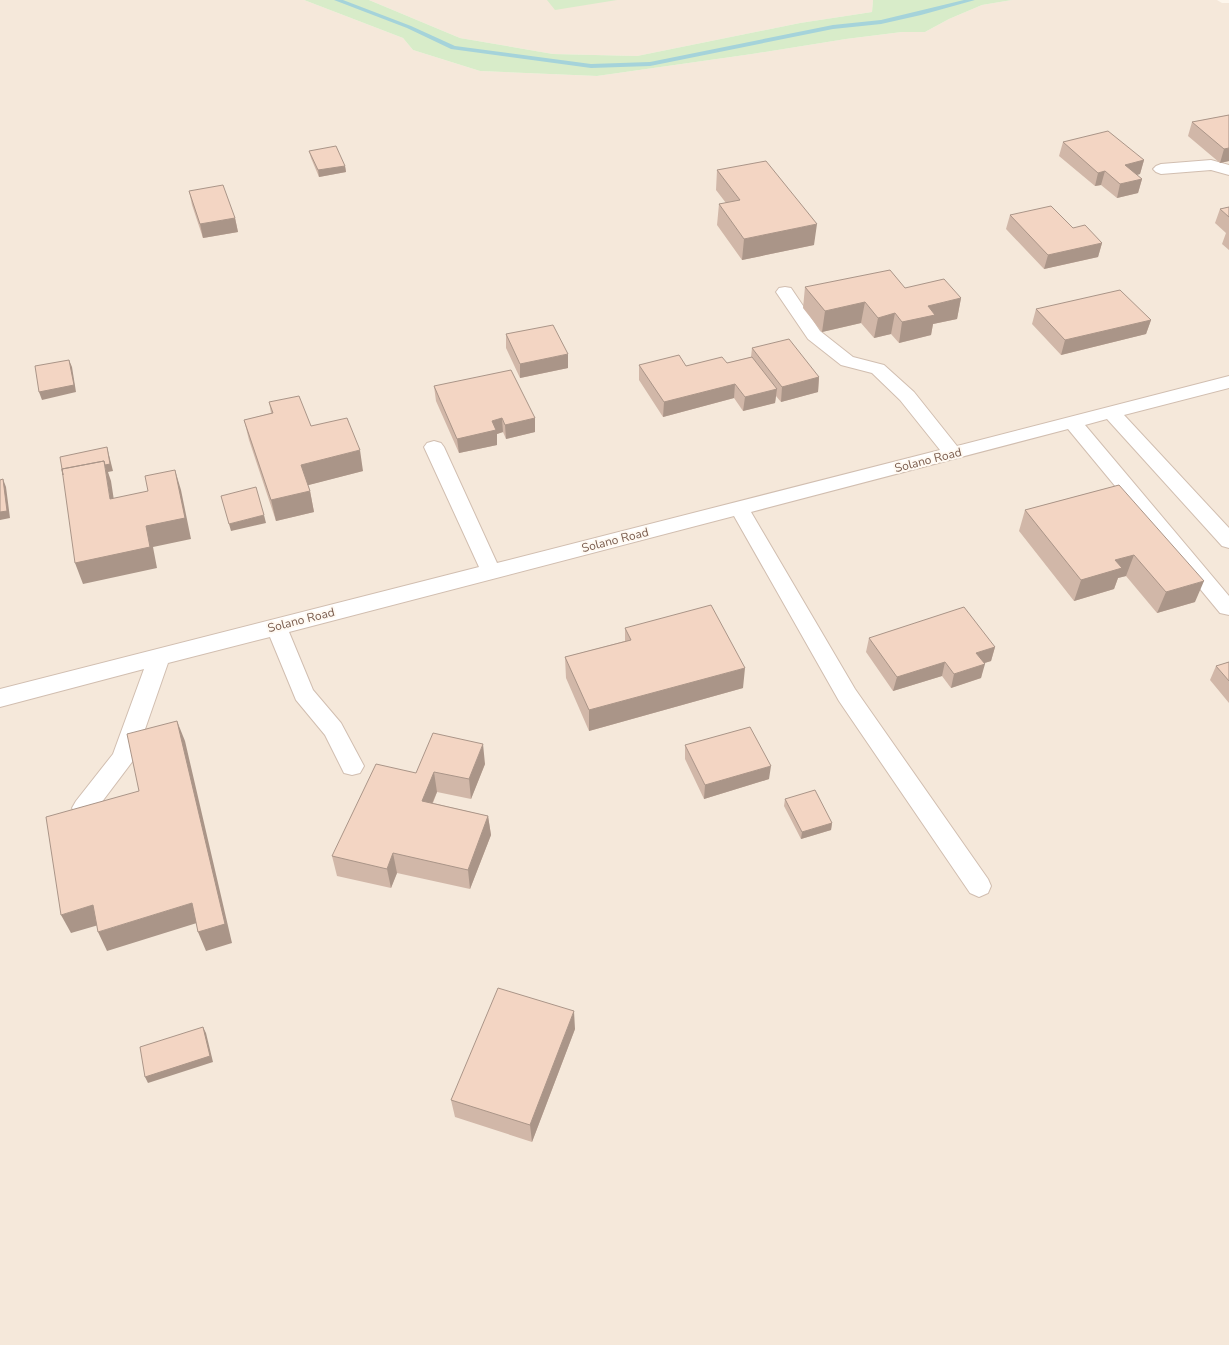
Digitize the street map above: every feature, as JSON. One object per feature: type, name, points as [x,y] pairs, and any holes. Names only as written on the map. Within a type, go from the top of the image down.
[{"type":"street","points":[[1162,169],[1212,165],[1229,170]]},
{"type":"street","points":[[785,292],[814,335],[847,361],[878,369],[907,396],[953,453]]},
{"type":"street","name":"Solano Road","points":[[0,698],[1229,382]]},
{"type":"street","points":[[1111,412],[1229,541]]},
{"type":"street","points":[[1072,422],[1227,608]]},
{"type":"street","points":[[434,446],[492,571]]},
{"type":"street","points":[[739,508],[848,695],[980,886]]},
{"type":"street","points":[[276,626],[304,694],[333,729],[352,766]]},
{"type":"street","points":[[84,808],[123,758],[159,657]]},
{"type":"shaded area","points":[[0,0],[304,0],[403,38],[413,50],[480,71],[597,76],[846,39],[902,32],[925,32],[949,19],[982,5],[1012,0],[1217,0],[1222,3],[1229,3],[1229,1345],[0,1345]]},
{"type":"shaded area","points":[[369,0],[873,0],[872,12],[800,23],[637,56],[553,54],[460,38]]},
{"type":"green space","points":[[304,0],[369,0],[460,38],[553,54],[637,56],[800,23],[872,12],[873,0],[1012,0],[982,5],[949,19],[925,32],[902,32],[846,39],[597,76],[480,71],[413,50],[403,38]]},
{"type":"green space","points":[[547,0],[617,0],[555,10]]},
{"type":"building","points":[[1229,115],[1229,148],[1224,149],[1192,122]]},
{"type":"building","points":[[1108,131],[1144,160],[1125,165],[1142,179],[1120,184],[1105,171],[1098,173],[1063,142]]},
{"type":"building","points":[[336,146],[345,166],[318,170],[309,151]]},
{"type":"building","points":[[766,161],[817,224],[744,239],[719,204],[740,200],[717,170]]},
{"type":"building","points":[[223,185],[235,218],[200,224],[189,191]]},
{"type":"building","points":[[1051,206],[1073,228],[1085,225],[1102,243],[1048,255],[1010,215]]},
{"type":"building","points":[[1229,207],[1229,217],[1220,209]]},
{"type":"building","points":[[890,270],[905,288],[944,279],[961,298],[928,306],[935,315],[902,322],[895,313],[878,318],[865,302],[825,311],[805,287]]},
{"type":"building","points":[[1120,290],[1151,320],[1065,340],[1036,309]]},
{"type":"building","points":[[553,325],[568,354],[520,364],[506,334]]},
{"type":"building","points":[[789,339],[819,377],[782,387],[752,348]]},
{"type":"building","points":[[679,355],[686,366],[722,357],[727,363],[752,357],[777,389],[745,397],[735,384],[664,402],[639,365]]},
{"type":"building","points":[[69,360],[74,385],[39,392],[35,366]]},
{"type":"building","points":[[511,370],[535,418],[505,425],[502,418],[492,421],[496,430],[457,439],[434,386]]},
{"type":"building","points":[[299,396],[311,426],[347,418],[360,450],[301,465],[310,491],[271,500],[244,420],[273,413],[269,402]]},
{"type":"building","points":[[107,447],[110,464],[105,465],[104,461],[62,469],[60,457]]},
{"type":"building","points":[[104,461],[110,499],[148,491],[145,476],[175,470],[185,518],[146,526],[150,547],[75,563],[62,469]]},
{"type":"building","points":[[3,479],[7,511],[0,512],[0,480]]},
{"type":"building","points":[[1119,485],[1204,581],[1166,592],[1134,555],[1115,560],[1122,568],[1081,580],[1025,510]]},
{"type":"building","points":[[256,487],[264,515],[229,524],[221,496]]},
{"type":"building","points":[[711,605],[745,668],[589,710],[565,657],[631,640],[625,628]]},
{"type":"building","points":[[964,607],[995,647],[976,653],[985,664],[954,674],[945,662],[897,677],[869,638]]},
{"type":"building","points":[[1229,662],[1229,681],[1216,666]]},
{"type":"building","points":[[177,721],[225,924],[198,932],[192,903],[98,932],[93,905],[61,915],[46,817],[139,791],[127,734]]},
{"type":"building","points":[[750,727],[771,766],[705,785],[685,745]]},
{"type":"building","points":[[433,733],[483,744],[469,779],[434,772],[422,801],[488,816],[468,870],[393,853],[387,869],[332,856],[376,764],[416,773]]},
{"type":"building","points":[[815,790],[832,823],[802,832],[785,799]]},
{"type":"building","points":[[498,988],[574,1011],[530,1125],[451,1100]]},
{"type":"building","points":[[203,1027],[210,1056],[145,1077],[140,1047]]},
{"type":"waterway","points":[[337,0],[409,27],[453,48],[591,66],[650,64],[833,27],[881,22],[972,0]]}]
